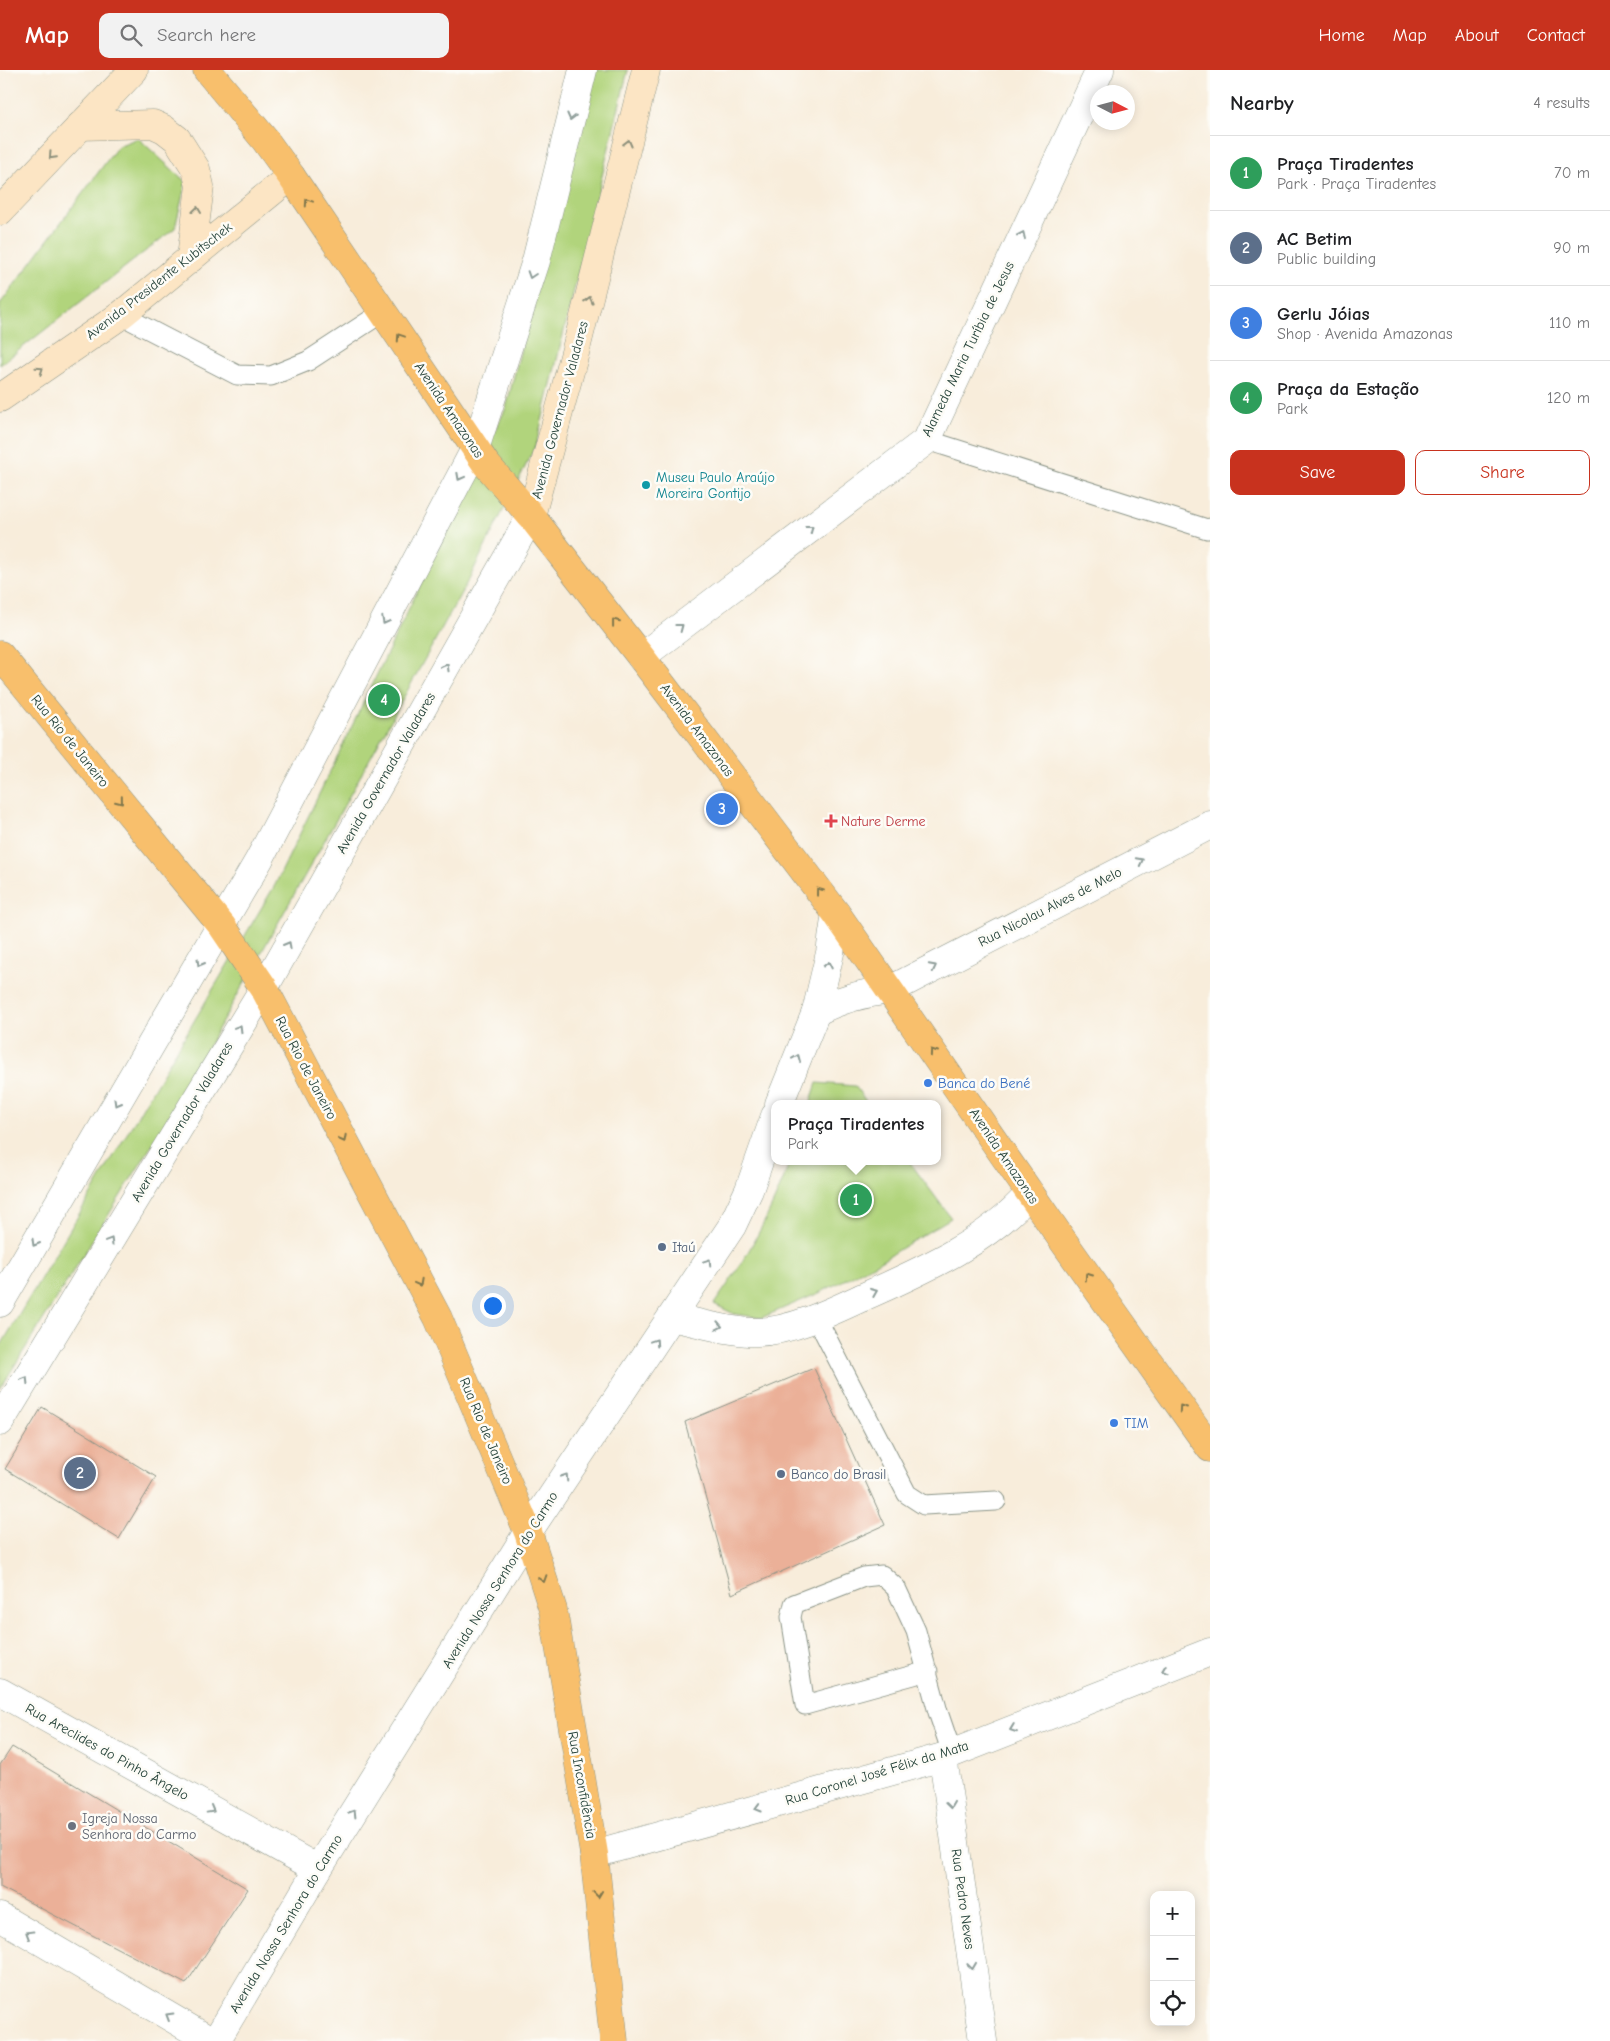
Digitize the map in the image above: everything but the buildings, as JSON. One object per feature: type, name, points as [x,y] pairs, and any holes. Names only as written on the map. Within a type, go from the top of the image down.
[{"type":"main road","points":[[0,210],[134,70]]},
{"type":"main road","name":"Avenida Amazonas","points":[[207,70],[265,140],[291,176],[486,464],[531,516],[641,656],[836,913],[1210,1448]]},
{"type":"main road","name":"Avenida Governador Valadares","points":[[531,516],[579,339],[646,70]]},
{"type":"main road","points":[[80,126],[153,124],[164,129],[177,139],[196,169],[200,186],[191,258]]},
{"type":"main road","name":"Avenida Presidente Kubitschek","points":[[0,398],[121,314],[291,176]]},
{"type":"main road","name":"Rua Rio de Janeiro","points":[[0,655],[222,926],[264,988],[438,1318],[528,1532]]},
{"type":"main road","name":"Rua Inconfidência","points":[[528,1532],[553,1610],[594,1854],[614,2041]]},
{"type":"street","points":[[0,1303],[259,860],[476,449],[536,261],[583,70]]},
{"type":"street","name":"Alameda Maria Turíbia de Jesus","points":[[641,656],[926,440],[1100,70]]},
{"type":"street","name":"Avenida Governador Valadares","points":[[0,1422],[264,988],[531,516]]},
{"type":"street","name":"Rua Nicolau Alves de Melo","points":[[890,990],[1210,825]]},
{"type":"street","points":[[781,1100],[816,1012],[830,954],[836,913]]},
{"type":"street","points":[[816,1012],[857,994],[890,990]]},
{"type":"street","name":"Avenida Nossa Senhora do Carmo","points":[[216,2041],[318,1869],[528,1532],[732,1226],[749,1190],[771,1127]]},
{"type":"street","points":[[672,1317],[756,1332],[784,1328],[816,1317],[890,1286],[934,1264],[1000,1223],[1030,1193]]},
{"type":"street","name":"Rua Coronel José Félix da Mata","points":[[594,1854],[948,1755],[1210,1652]]},
{"type":"street","name":"Rua Areclides do Pinho Ângelo","points":[[0,1692],[318,1869]]},
{"type":"street","name":"Rua Pedro Neves","points":[[948,1755],[983,2041]]},
{"type":"street","points":[[0,1917],[211,2041]]},
{"type":"lane","points":[[121,314],[237,375],[271,376],[308,361],[383,312]]},
{"type":"lane","points":[[926,440],[1207,529],[1210,528]]},
{"type":"lane","points":[[816,1317],[907,1494],[924,1505],[996,1501]]},
{"type":"lane","points":[[928,1671],[806,1705],[791,1617],[794,1604],[864,1577],[882,1575],[896,1588],[916,1631],[928,1671],[948,1755]]},
{"type":"green space","points":[[591,70],[628,70],[536,445],[470,577],[335,822],[159,1134],[0,1389],[0,1347],[275,885],[506,408]]},
{"type":"green space","points":[[138,138],[186,182],[175,228],[0,365],[0,304],[118,146]]},
{"type":"green space","points":[[817,1083],[855,1086],[865,1100],[811,1100]]},
{"type":"green space","points":[[789,1165],[912,1165],[951,1218],[875,1264],[819,1293],[761,1318],[734,1314],[714,1304],[757,1236]]},
{"type":"place","name":"Museu Paulo Araújo Moreira Gontijo","points":[[646,485]]},
{"type":"place","name":"Praça da Estação","points":[[384,700]]},
{"type":"place","name":"Gerlu Jóias","points":[[722,809]]},
{"type":"place","name":"Nature Derme","points":[[831,821]]},
{"type":"place","name":"Banca do Bené","points":[[928,1083]]},
{"type":"place","name":"Praça Tiradentes","points":[[856,1200]]},
{"type":"place","name":"Itaú","points":[[662,1247]]},
{"type":"place","name":"TIM","points":[[1114,1423]]},
{"type":"place","name":"AC Betim","points":[[80,1473]]},
{"type":"place","name":"Banco do Brasil","points":[[781,1474]]},
{"type":"place","name":"Igreja Nossa Senhora do Carmo","points":[[72,1826]]}]
